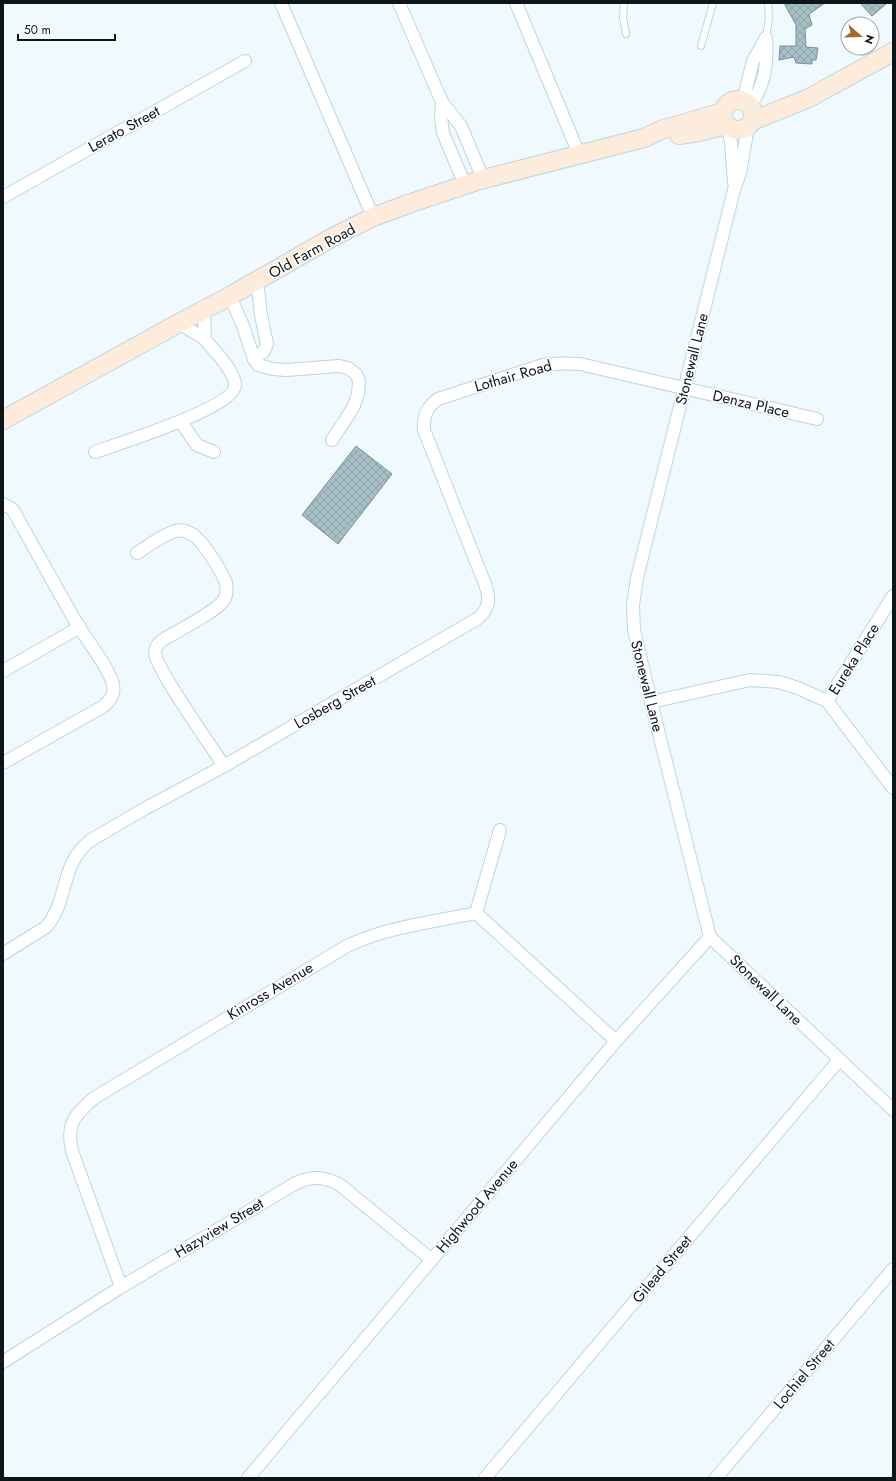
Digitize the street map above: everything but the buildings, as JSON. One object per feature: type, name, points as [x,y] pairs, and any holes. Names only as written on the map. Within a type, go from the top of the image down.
[{"type":"street","points":[[281,3],[373,217]]},
{"type":"street","points":[[399,3],[442,102],[461,126],[483,179]]},
{"type":"street","points":[[516,3],[579,154]]},
{"type":"street","name":"Stonewall Lane","points":[[766,38],[753,62],[749,113],[740,173],[734,190],[637,578],[633,605],[634,630],[710,937],[893,1110]]},
{"type":"street","points":[[749,113],[737,99],[732,100],[728,103],[726,121],[739,131],[749,113],[809,98],[828,86],[893,52]]},
{"type":"street","name":"Lerato Street","points":[[3,197],[245,60]]},
{"type":"street","points":[[442,102],[441,116],[443,134],[465,185]]},
{"type":"street","name":"Old Farm Road","points":[[3,420],[230,296],[333,237],[373,217],[483,179],[644,138],[661,130],[726,121]]},
{"type":"street","name":"Stonewall Lane","points":[[726,121],[731,142],[734,190]]},
{"type":"street","points":[[254,360],[264,351],[267,344],[261,315],[257,281]]},
{"type":"street","points":[[230,296],[243,326],[254,360],[258,364],[279,370],[339,366],[348,368],[356,374],[358,381],[358,394],[353,408],[332,440]]},
{"type":"street","points":[[204,310],[206,341]]},
{"type":"street","points":[[95,452],[181,422],[224,400],[232,393],[235,381],[220,357],[206,341],[179,323]]},
{"type":"street","name":"Lothair Road","points":[[424,419],[430,406],[438,398],[556,363],[580,364],[684,388]]},
{"type":"street","name":"Denza Place","points":[[684,388],[817,419]]},
{"type":"street","name":"Losberg Street","points":[[4,953],[46,927],[58,909],[67,875],[74,857],[86,844],[126,819],[224,766],[477,619],[486,610],[489,604],[489,593],[427,440],[424,430],[424,419]]},
{"type":"street","points":[[181,422],[197,445],[214,452]]},
{"type":"street","points":[[3,504],[10,507],[12,510],[114,685],[110,699],[104,706],[3,764]]},
{"type":"street","points":[[137,553],[157,540],[176,531],[185,531],[196,537],[201,542],[225,582],[227,593],[220,605],[157,644],[155,654],[163,672],[224,766]]},
{"type":"street","name":"Eureka Place","points":[[827,702],[893,596]]},
{"type":"street","points":[[3,671],[80,627]]},
{"type":"street","points":[[651,702],[750,680],[779,682],[798,688],[827,702],[893,788]]},
{"type":"street","points":[[500,830],[476,912],[616,1041]]},
{"type":"street","name":"Kinross Avenue","points":[[121,1287],[72,1151],[70,1132],[75,1115],[94,1098],[347,946],[364,938],[380,933],[476,912]]},
{"type":"street","name":"Highwood Avenue","points":[[248,1478],[616,1041],[710,937]]},
{"type":"street","name":"Gilead Street","points":[[484,1478],[839,1060]]},
{"type":"street","name":"Hazyview Street","points":[[3,1362],[121,1287],[296,1183],[310,1178],[322,1178],[340,1185],[432,1260]]},
{"type":"street","name":"Lochiel Street","points":[[716,1478],[893,1269]]},
{"type":"lane","points":[[624,3],[623,18],[626,34]]},
{"type":"lane","points":[[701,46],[713,3]]},
{"type":"lane","points":[[766,38],[769,18],[768,3]]}]
